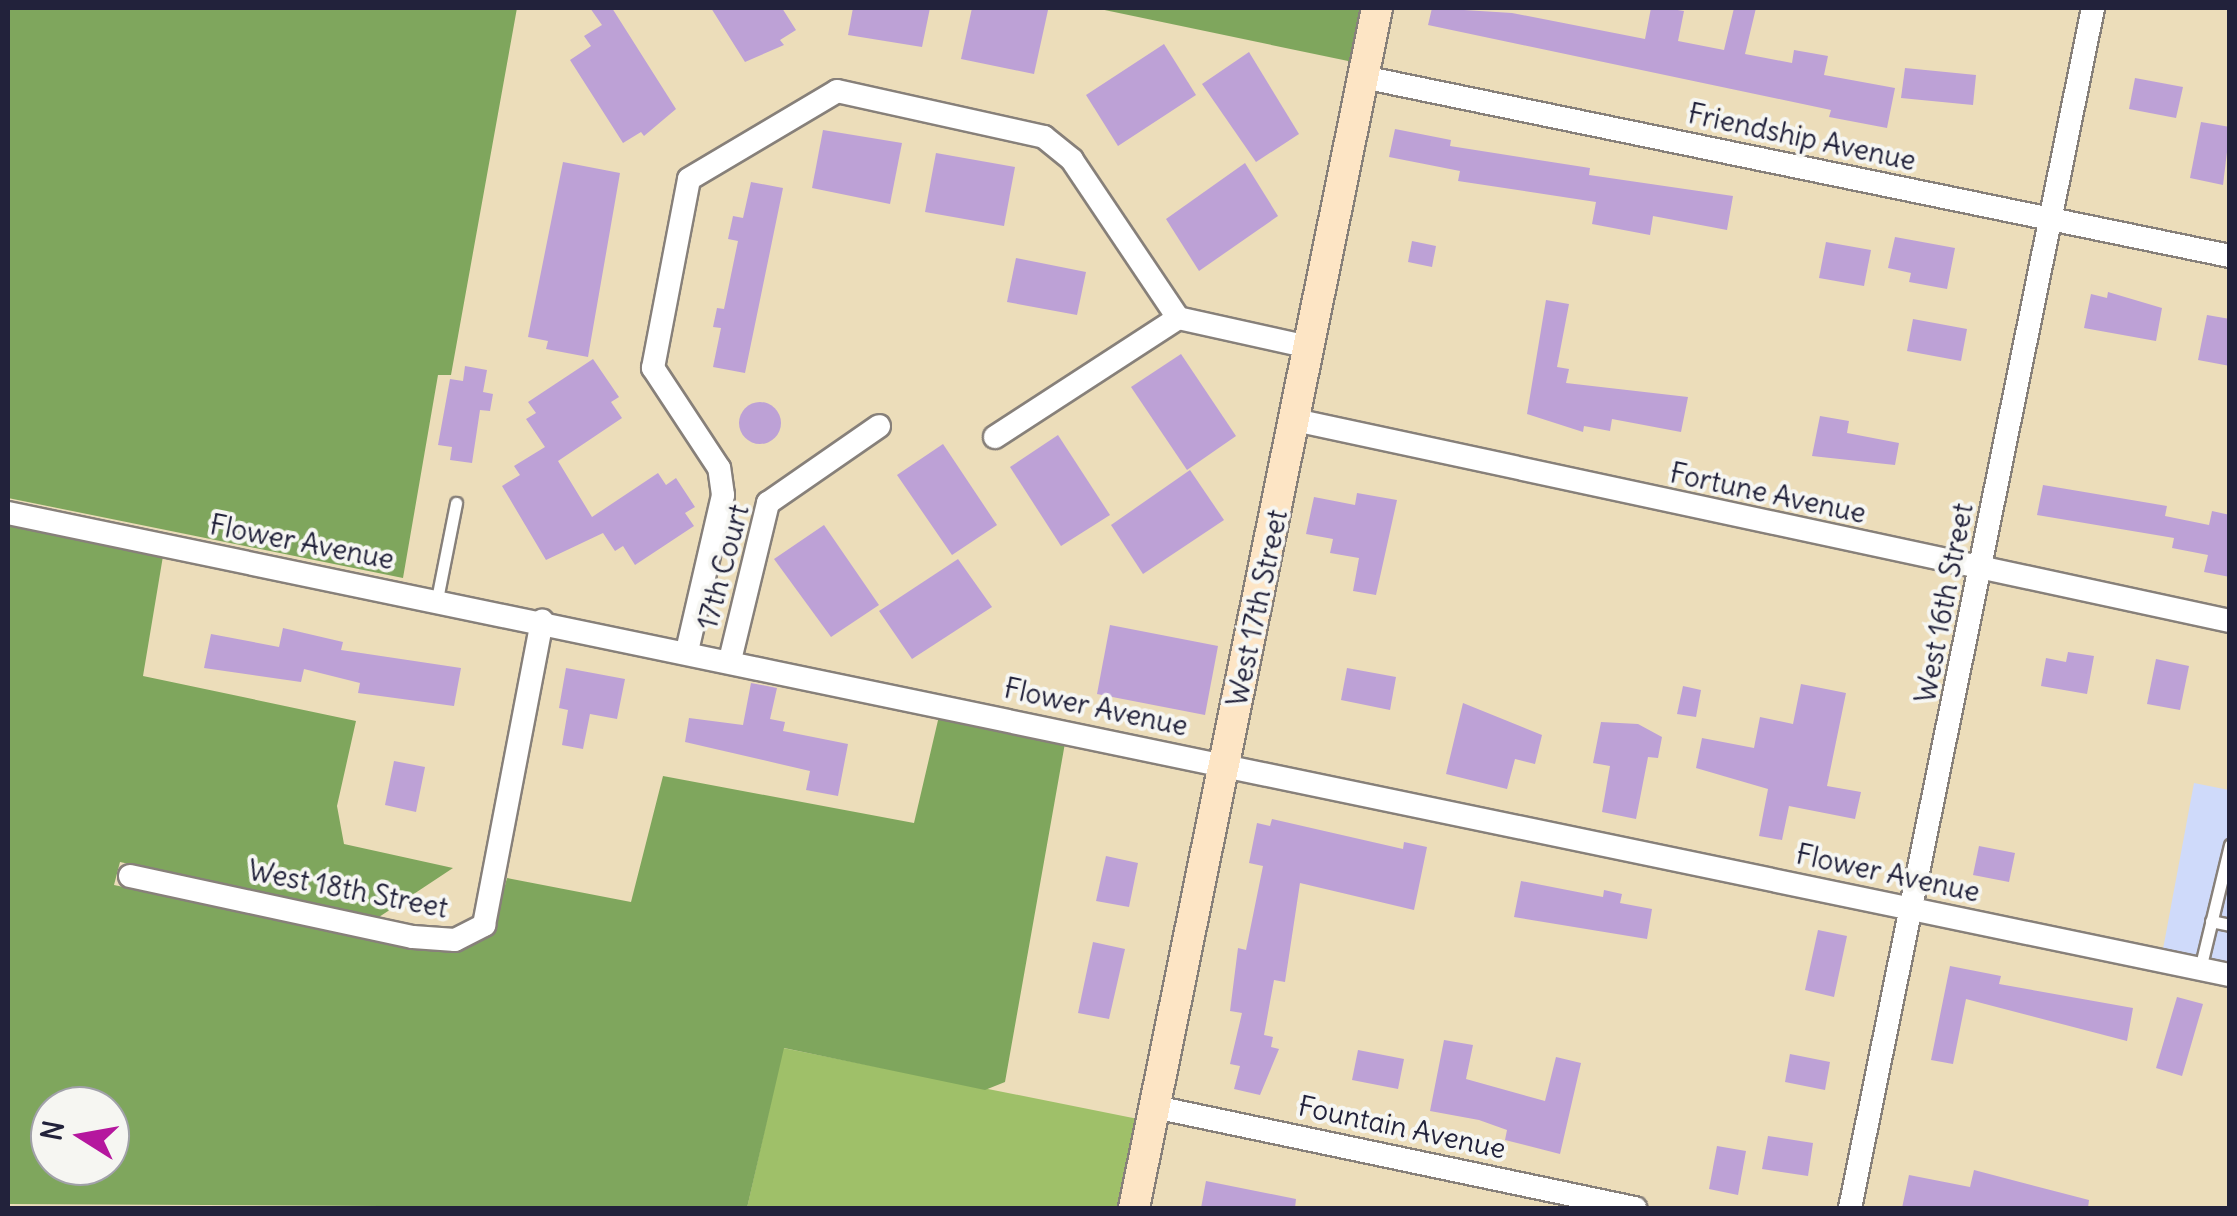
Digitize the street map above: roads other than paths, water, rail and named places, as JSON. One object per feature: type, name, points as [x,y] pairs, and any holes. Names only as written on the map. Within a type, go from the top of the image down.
[{"type":"main road","name":"West 17th Street","points":[[1134,1208],[1377,8]]},
{"type":"street","name":"West 16th Street","points":[[1850,1208],[1914,909],[2094,8]]},
{"type":"street","name":"Friendship Avenue","points":[[1363,77],[2230,256]]},
{"type":"street","points":[[687,651],[724,496],[719,468],[653,368],[689,180],[837,91],[1044,136],[1072,160],[1178,318],[1309,347]]},
{"type":"street","points":[[995,437],[1178,318]]},
{"type":"street","name":"Fortune Avenue","points":[[1295,420],[2230,621]]},
{"type":"street","name":"17th Court","points":[[730,660],[768,503],[879,426]]},
{"type":"street","name":"Flower Avenue","points":[[8,513],[542,620],[2230,976]]},
{"type":"street","name":"West 18th Street","points":[[130,876],[413,937],[454,940],[484,925],[542,620]]},
{"type":"street","name":"Fountain Avenue","points":[[1154,1107],[1636,1208]]},
{"type":"lane","points":[[437,599],[456,503]]},
{"type":"lane","points":[[2200,969],[2230,844]]},
{"type":"lane","points":[[2211,921],[2230,925]]}]
